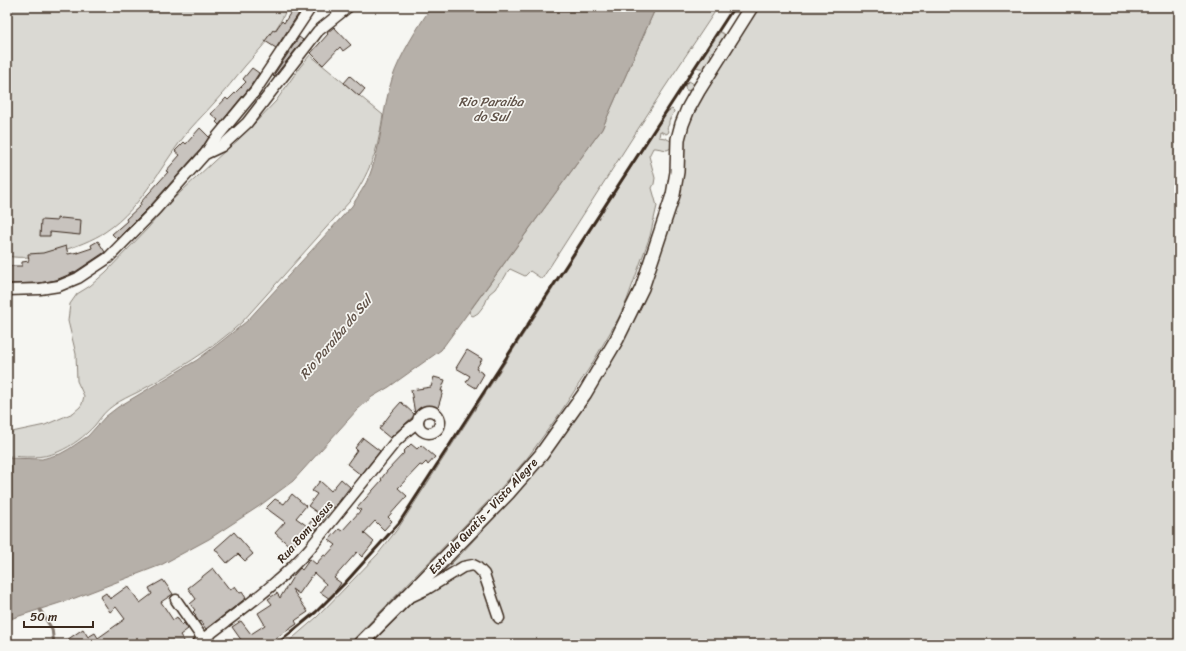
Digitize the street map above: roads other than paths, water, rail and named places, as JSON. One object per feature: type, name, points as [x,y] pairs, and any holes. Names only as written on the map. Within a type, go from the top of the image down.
[{"type":"street","points":[[7,290],[22,291],[59,286],[88,273],[108,258],[169,195],[255,91],[311,7]]},
{"type":"street","points":[[204,154],[222,146],[247,123],[318,31],[348,7]]},
{"type":"street","name":"Estrada Quatis - Vista Alegre","points":[[360,644],[508,493],[541,454],[584,393],[617,339],[642,288],[673,195],[677,172],[678,139],[688,109],[751,7]]},
{"type":"street","name":"Rua Bom Jesus","points":[[200,642],[268,590],[296,564],[396,441],[418,422]]},
{"type":"street","points":[[406,598],[427,589],[463,567],[473,565],[484,574],[499,618]]},
{"type":"street","points":[[176,600],[200,642]]},
{"type":"water","name":"Rio Paraiba do Sul","points":[[431,7],[656,7],[602,129],[441,350],[389,387],[372,397],[357,410],[293,481],[258,507],[209,539],[161,565],[75,598],[7,620],[7,458],[42,459],[60,454],[69,449],[88,436],[105,417],[118,407],[197,360],[247,321],[352,206],[364,186],[374,163],[386,103],[395,70],[404,51]]},
{"type":"waterway","points":[[40,610],[52,629],[54,644]]},
{"type":"railway","points":[[277,644],[316,612],[345,583],[399,523],[734,7]]},
{"type":"water label","name":"Rio Paraíba do Sul","points":[[335,337]]}]
